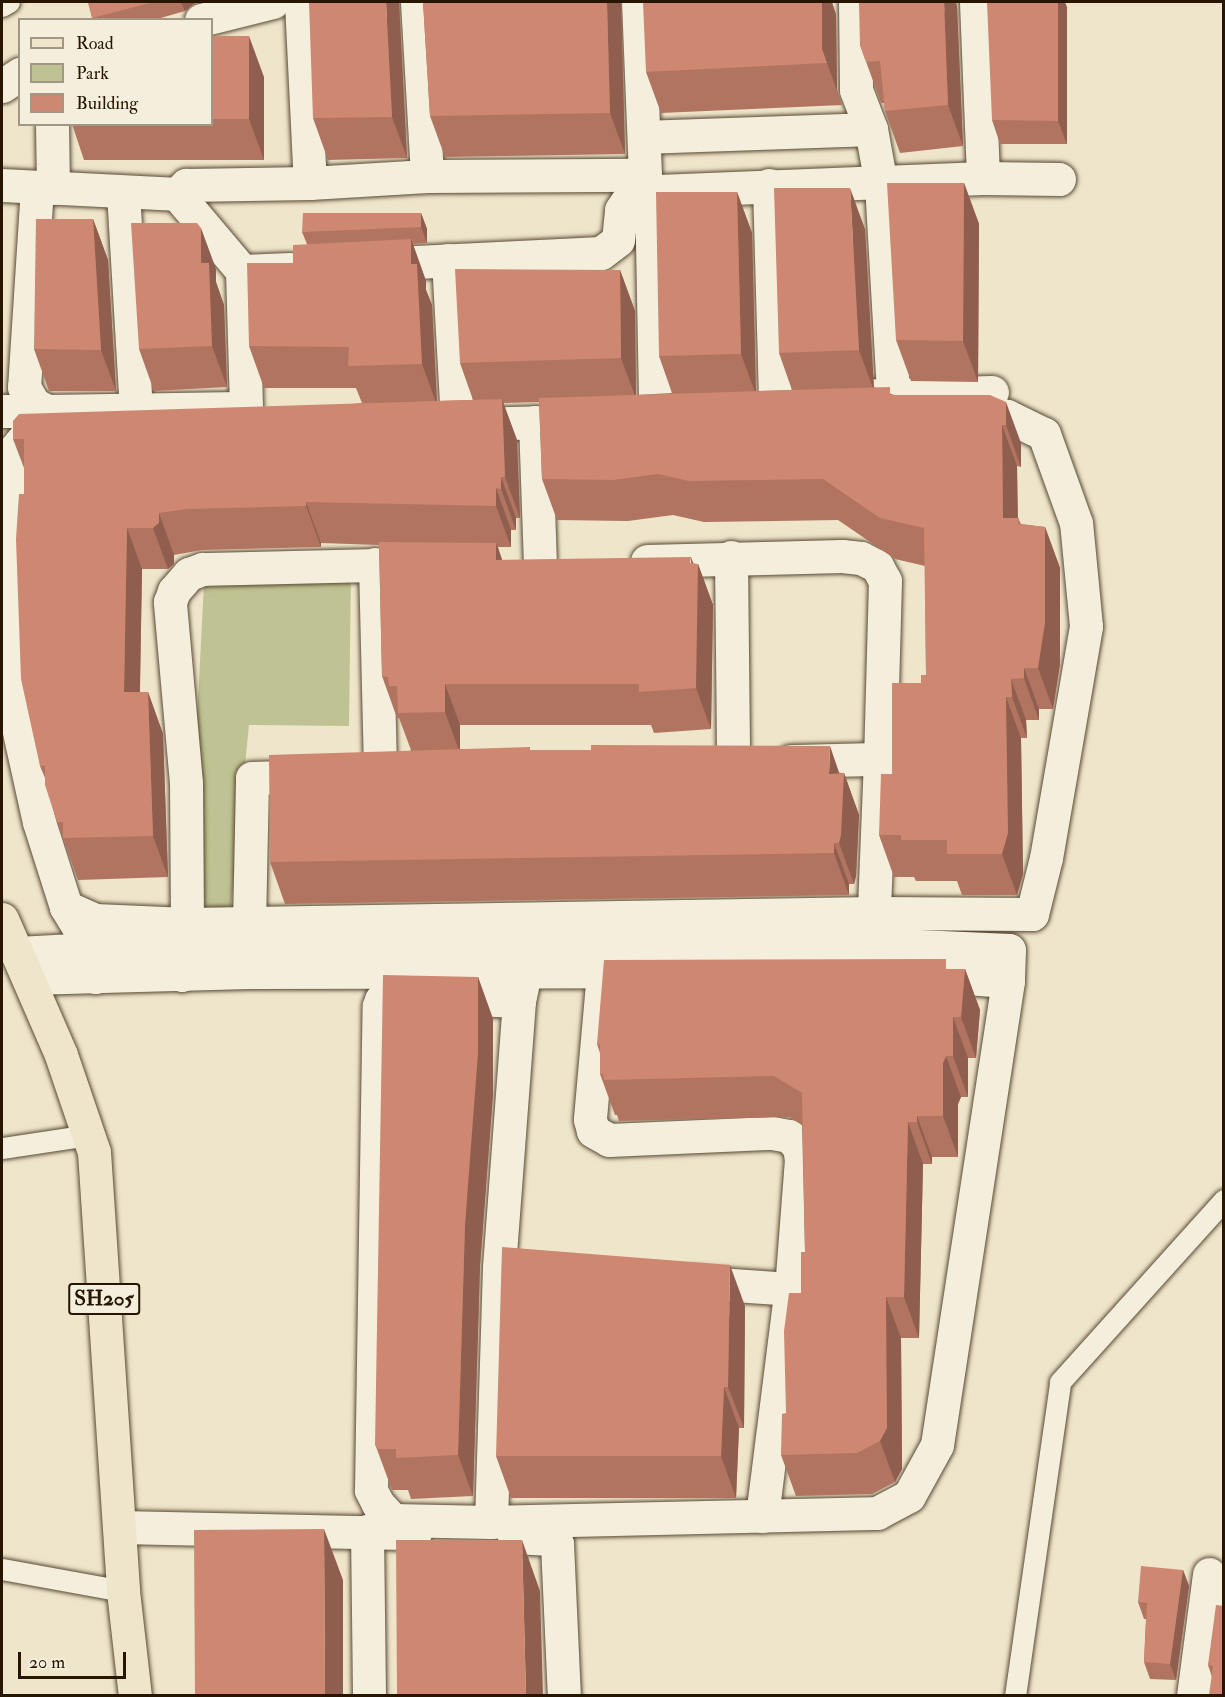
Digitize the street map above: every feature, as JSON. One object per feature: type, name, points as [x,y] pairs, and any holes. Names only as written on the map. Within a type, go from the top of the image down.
[{"type":"main road","name":"SH205","points":[[2,919],[23,965],[94,1152],[123,1591],[135,1695]]},
{"type":"street","points":[[209,18],[273,2]]},
{"type":"street","points":[[301,2],[310,183]]},
{"type":"street","points":[[417,2],[427,176]]},
{"type":"street","points":[[2,185],[177,194],[186,185],[310,183],[427,176],[645,175],[638,2]]},
{"type":"street","points":[[855,2],[856,90],[871,129],[881,184],[893,395]]},
{"type":"street","points":[[976,2],[983,178]]},
{"type":"street","points":[[2,86],[18,75]]},
{"type":"street","points":[[48,411],[34,404],[24,387],[52,126]]},
{"type":"street","points":[[644,136],[871,129]]},
{"type":"street","points":[[242,271],[601,253],[618,240],[627,198],[633,192],[769,185],[881,184],[983,178],[1059,179]]},
{"type":"street","points":[[769,185],[754,404],[969,407],[1006,416],[1044,434],[1076,523],[1086,626],[1046,858],[1032,914],[878,955]]},
{"type":"street","points":[[651,190],[655,400]]},
{"type":"street","points":[[123,192],[136,410]]},
{"type":"street","points":[[177,194],[242,271],[246,408]]},
{"type":"street","points":[[448,260],[456,405]]},
{"type":"street","points":[[814,405],[893,395],[992,392]]},
{"type":"street","points":[[655,400],[618,411],[535,422],[424,415],[456,405],[618,411],[686,409],[655,400]]},
{"type":"street","points":[[2,411],[246,408],[277,418],[25,437],[9,456],[17,723],[27,782],[66,908],[91,963]]},
{"type":"street","points":[[535,422],[540,566]]},
{"type":"street","points":[[612,562],[731,557],[842,556],[861,558],[877,566],[885,581],[878,955]]},
{"type":"street","points":[[731,557],[733,763]]},
{"type":"street","points":[[183,950],[186,783],[170,603],[174,591],[189,574],[203,569],[375,564],[457,565]]},
{"type":"street","points":[[375,564],[380,774]]},
{"type":"street","points":[[505,565],[576,564]]},
{"type":"street","points":[[697,764],[880,759]]},
{"type":"street","points":[[248,948],[252,778],[415,772]]},
{"type":"street","points":[[66,908],[183,950],[248,948],[518,972],[604,969],[733,957],[1009,950],[1006,991],[937,1445],[909,1496],[877,1513],[490,1522],[393,1520],[378,1504],[371,1490],[379,1006],[381,1000],[518,972]]},
{"type":"street","points":[[23,965],[91,963],[183,950],[248,948],[878,955],[1006,991]]},
{"type":"street","points":[[604,969],[672,992]]},
{"type":"street","points":[[604,969],[590,1119],[599,1137],[609,1140],[772,1134],[789,1136],[799,1147],[801,1159],[791,1289],[762,1516]]},
{"type":"street","points":[[490,1522],[499,1267],[518,972]]},
{"type":"street","points":[[499,1267],[534,1270]]},
{"type":"street","points":[[662,1280],[791,1289]]},
{"type":"street","points":[[119,1527],[367,1531],[537,1538],[557,1544],[564,1695]]},
{"type":"street","points":[[367,1531],[369,1695]]},
{"type":"street","points":[[1193,1695],[1209,1574]]},
{"type":"lane","points":[[2,6],[9,2]]},
{"type":"lane","points":[[2,1148],[88,1135]]},
{"type":"lane","points":[[1015,1695],[1060,1382],[1224,1200]]},
{"type":"lane","points":[[2,1569],[123,1591]]},
{"type":"green space","points":[[351,572],[349,726],[249,725],[231,906],[187,916],[204,583]]},
{"type":"building","points":[[88,2],[154,2],[92,18]]},
{"type":"building","points":[[309,2],[386,2],[392,117],[313,118]]},
{"type":"building","points":[[423,2],[607,2],[610,113],[430,116]]},
{"type":"building","points":[[643,2],[822,2],[822,49],[827,63],[646,72]]},
{"type":"building","points":[[859,2],[944,2],[948,105],[885,111],[880,61],[866,62],[860,45]]},
{"type":"building","points":[[987,2],[1058,2],[1058,121],[992,120]]},
{"type":"building","points":[[213,36],[249,36],[249,119],[213,119]]},
{"type":"building","points":[[887,183],[964,183],[963,341],[896,340]]},
{"type":"building","points":[[774,188],[850,188],[859,350],[779,353]]},
{"type":"building","points":[[656,192],[737,192],[741,354],[659,356]]},
{"type":"building","points":[[303,213],[421,213],[421,227],[302,232]]},
{"type":"building","points":[[36,219],[93,219],[101,350],[34,349]]},
{"type":"building","points":[[131,223],[197,223],[201,228],[201,263],[209,263],[212,346],[139,349]]},
{"type":"building","points":[[411,239],[411,264],[417,264],[422,364],[348,366],[349,347],[249,346],[247,263],[293,263],[293,245]]},
{"type":"building","points":[[455,269],[620,270],[621,358],[460,363]]},
{"type":"building","points":[[890,387],[890,395],[990,395],[1006,402],[1006,425],[1002,425],[1003,518],[1019,518],[1018,524],[1045,527],[1045,623],[1038,668],[1024,668],[1024,678],[1011,679],[1012,697],[1006,697],[1008,833],[1002,854],[947,854],[947,840],[901,840],[901,835],[879,835],[881,774],[892,774],[892,683],[921,683],[921,675],[926,675],[924,528],[880,518],[823,479],[689,481],[658,474],[613,480],[542,479],[539,398]]},
{"type":"building","points":[[502,399],[505,477],[501,477],[501,489],[496,488],[496,506],[306,502],[306,506],[187,509],[159,513],[159,523],[153,528],[127,528],[124,692],[148,692],[153,836],[63,838],[63,822],[57,822],[45,785],[45,766],[40,766],[21,679],[16,539],[19,494],[24,494],[24,439],[13,439],[13,421],[19,414]]},
{"type":"building","points":[[379,542],[496,543],[496,560],[691,557],[690,563],[698,564],[696,688],[639,692],[639,684],[445,684],[445,712],[398,713],[397,686],[389,686],[388,677],[382,676]]},
{"type":"building","points":[[591,745],[830,746],[829,774],[844,773],[839,843],[834,843],[834,853],[270,862],[269,755],[530,747],[530,750],[591,750]]},
{"type":"building","points":[[946,959],[946,969],[965,969],[961,1017],[953,1017],[953,1056],[946,1056],[943,1063],[943,1116],[917,1116],[917,1122],[908,1122],[904,1297],[886,1297],[887,1428],[880,1441],[857,1453],[781,1455],[782,1414],[786,1413],[784,1331],[789,1293],[801,1293],[801,1252],[805,1252],[802,1093],[774,1076],[604,1080],[603,1074],[600,1074],[600,1045],[597,1044],[604,960]]},
{"type":"building","points":[[383,975],[478,977],[478,1053],[465,1225],[458,1455],[396,1458],[396,1449],[377,1449],[375,1444]]},
{"type":"building","points":[[502,1247],[730,1265],[728,1387],[724,1387],[721,1456],[496,1456]]},
{"type":"building","points":[[324,1529],[325,1695],[195,1695],[194,1530]]},
{"type":"building","points":[[396,1540],[522,1540],[526,1695],[397,1695]]},
{"type":"building","points":[[1141,1566],[1183,1570],[1170,1664],[1144,1662],[1147,1603],[1138,1602]]},
{"type":"building","points":[[1216,1605],[1224,1606],[1224,1695],[1209,1695],[1213,1666],[1208,1665]]}]
